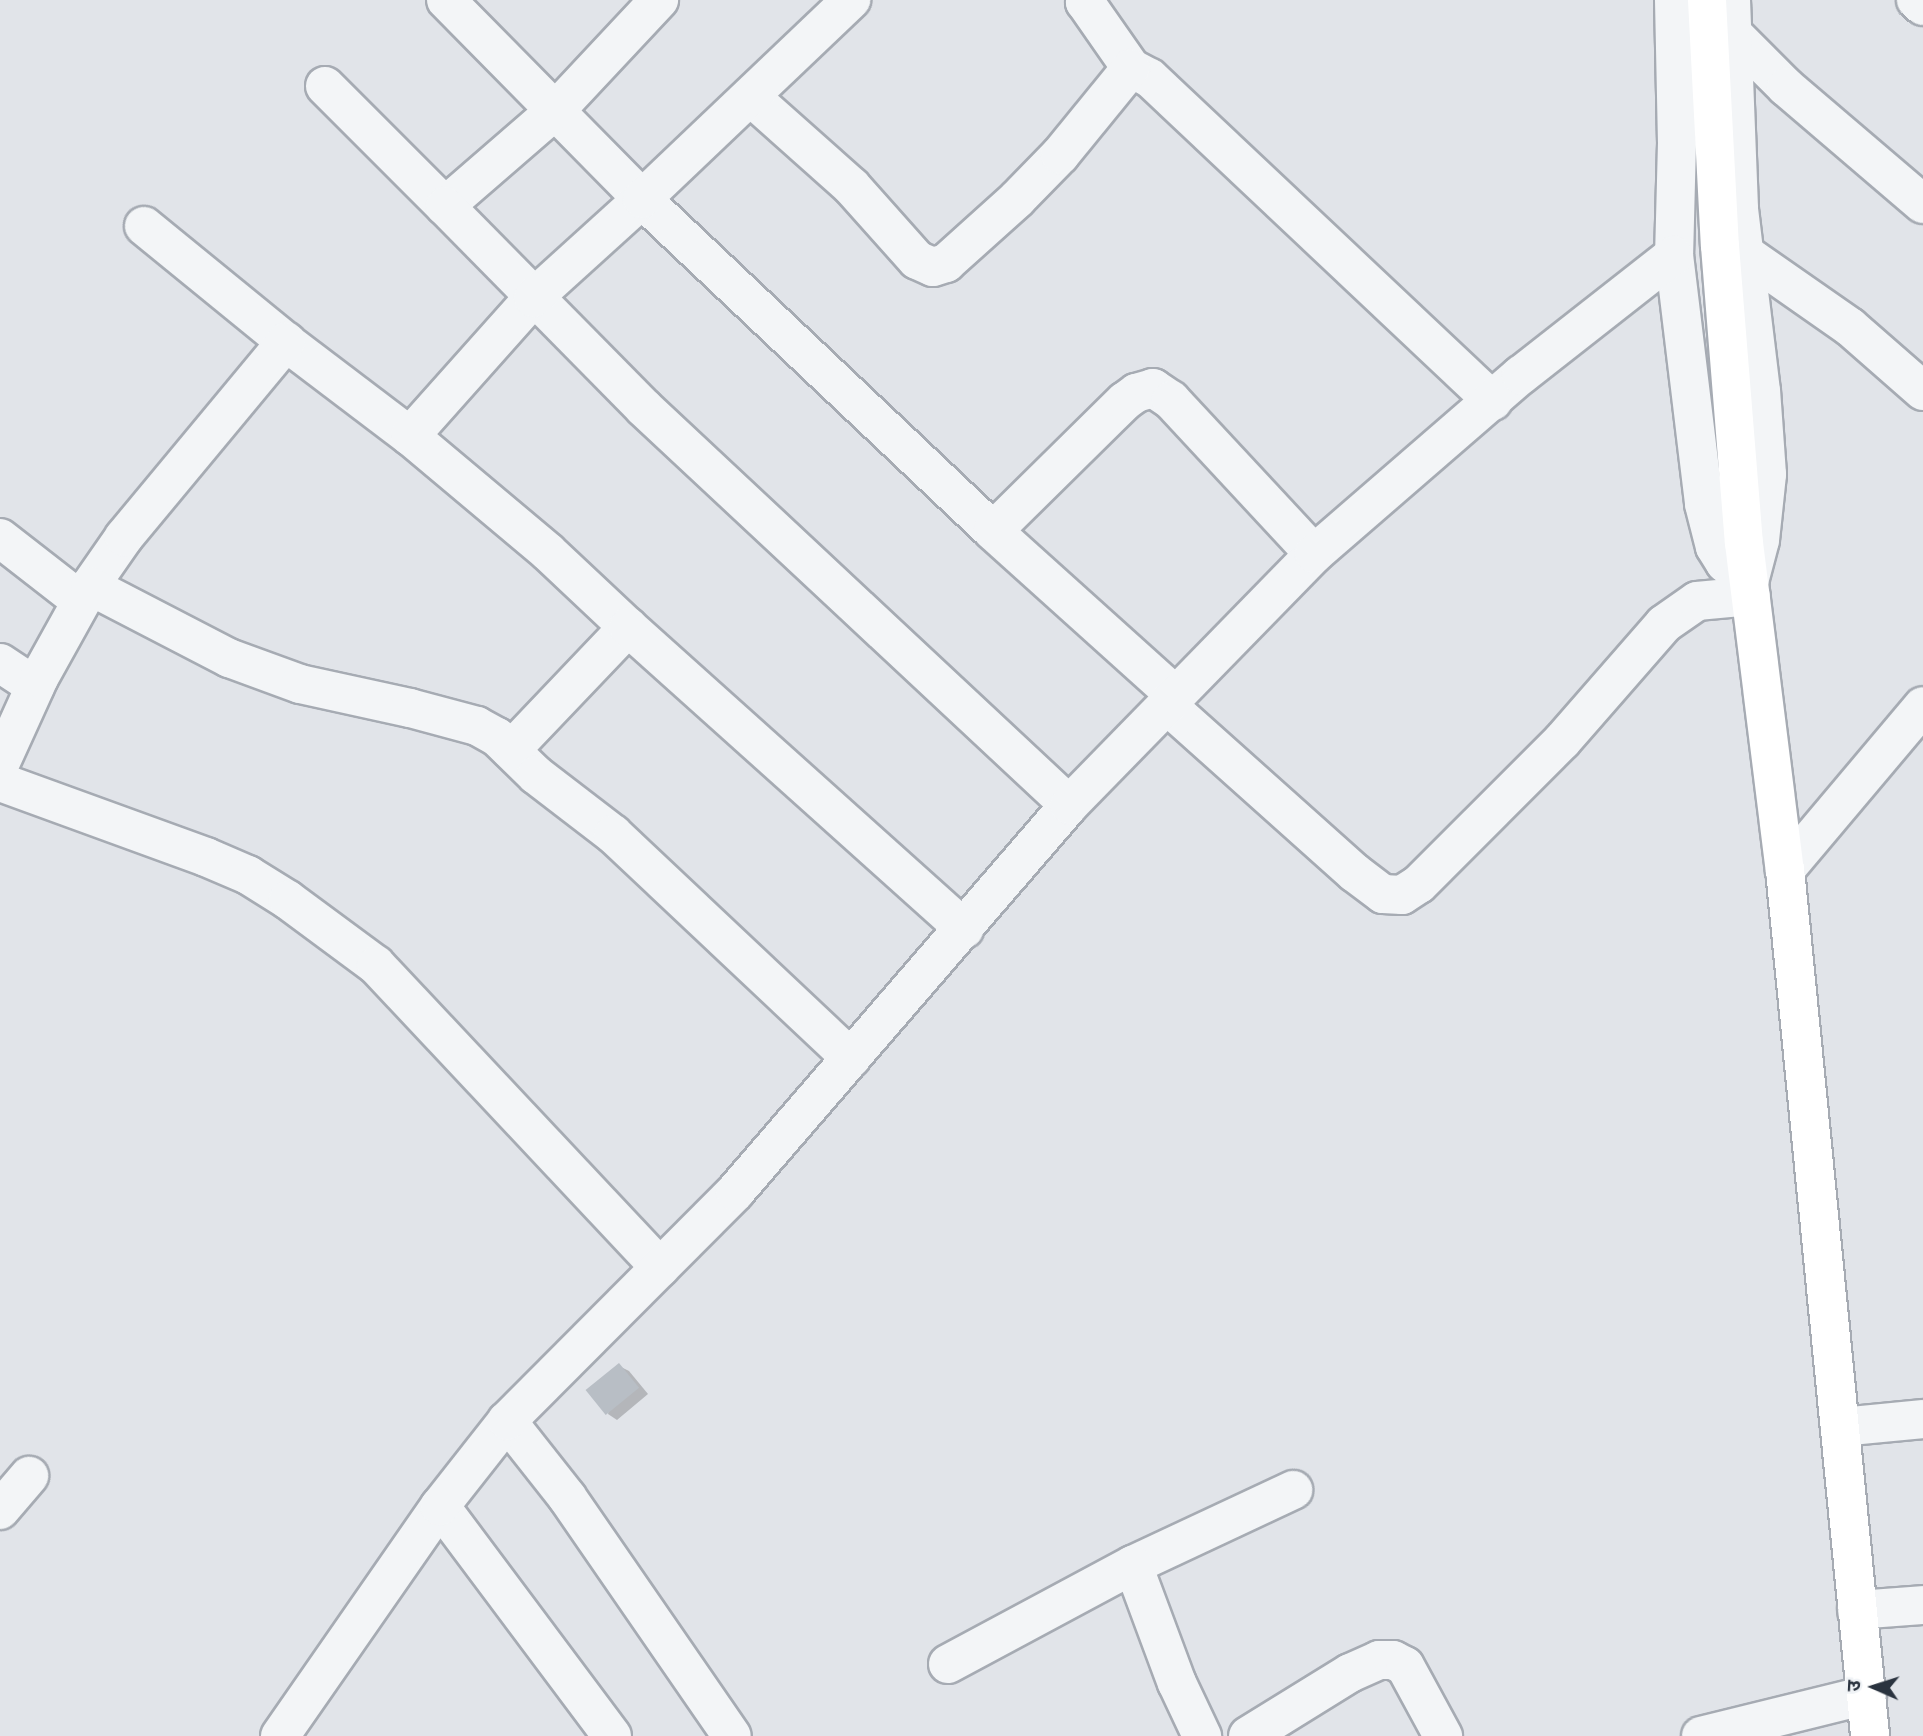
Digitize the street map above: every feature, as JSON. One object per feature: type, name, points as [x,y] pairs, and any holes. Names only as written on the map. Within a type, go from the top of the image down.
[{"type":"main road","points":[[1707,0],[1720,246],[1744,543],[1785,870],[1870,1736]]},
{"type":"street","points":[[445,206],[556,110],[659,0]]},
{"type":"street","points":[[410,436],[533,298],[751,97],[851,0]]},
{"type":"street","points":[[1087,0],[1085,2],[1131,68],[1150,78],[1493,401]]},
{"type":"street","points":[[1674,0],[1677,143],[1674,255],[1708,527],[1725,563],[1750,589]]},
{"type":"street","points":[[1916,0],[1923,6]]},
{"type":"street","points":[[462,5],[556,110],[642,199],[1354,873],[1383,894],[1402,895],[1419,884],[1562,741],[1664,624],[1697,601],[1750,589]]},
{"type":"street","points":[[1731,16],[1738,208],[1761,391],[1767,474],[1760,541],[1750,589]]},
{"type":"street","points":[[1731,16],[1786,87],[1923,204]]},
{"type":"street","points":[[751,97],[851,186],[917,260],[933,267],[946,262],[1017,200],[1060,155],[1131,68]]},
{"type":"street","points":[[325,86],[643,407],[1069,805]]},
{"type":"street","points":[[145,226],[286,342],[410,436],[548,552],[964,929]]},
{"type":"street","points":[[1744,253],[1850,327],[1923,391]]},
{"type":"street","points":[[280,1736],[440,1506],[507,1421],[735,1192],[1069,805],[1314,554],[1493,401],[1674,255]]},
{"type":"street","points":[[0,764],[35,686],[86,594],[124,537],[286,342]]},
{"type":"street","points":[[993,531],[1125,401],[1136,393],[1153,388],[1171,400],[1314,554]]},
{"type":"street","points":[[0,538],[86,594],[229,658],[300,684],[477,726],[497,737],[536,775],[612,834],[851,1058]]},
{"type":"street","points":[[511,750],[628,627]]},
{"type":"street","points":[[0,663],[35,686]]},
{"type":"street","points":[[1785,870],[1923,706]]},
{"type":"street","points":[[0,782],[206,857],[248,875],[288,900],[376,965],[660,1267]]},
{"type":"street","points":[[1840,1427],[1923,1419]]},
{"type":"street","points":[[507,1421],[567,1497],[732,1736]]},
{"type":"street","points":[[0,1510],[29,1476]]},
{"type":"street","points":[[948,1664],[1133,1565],[1293,1490]]},
{"type":"street","points":[[440,1506],[612,1736]]},
{"type":"street","points":[[1133,1565],[1177,1683],[1202,1736]]},
{"type":"street","points":[[1857,1610],[1923,1605]]},
{"type":"street","points":[[1248,1736],[1350,1673],[1379,1660],[1393,1660],[1405,1666],[1443,1736]]},
{"type":"street","points":[[1701,1736],[1867,1695]]},
{"type":"building","points":[[619,1363],[639,1388],[606,1415],[586,1390]]}]
